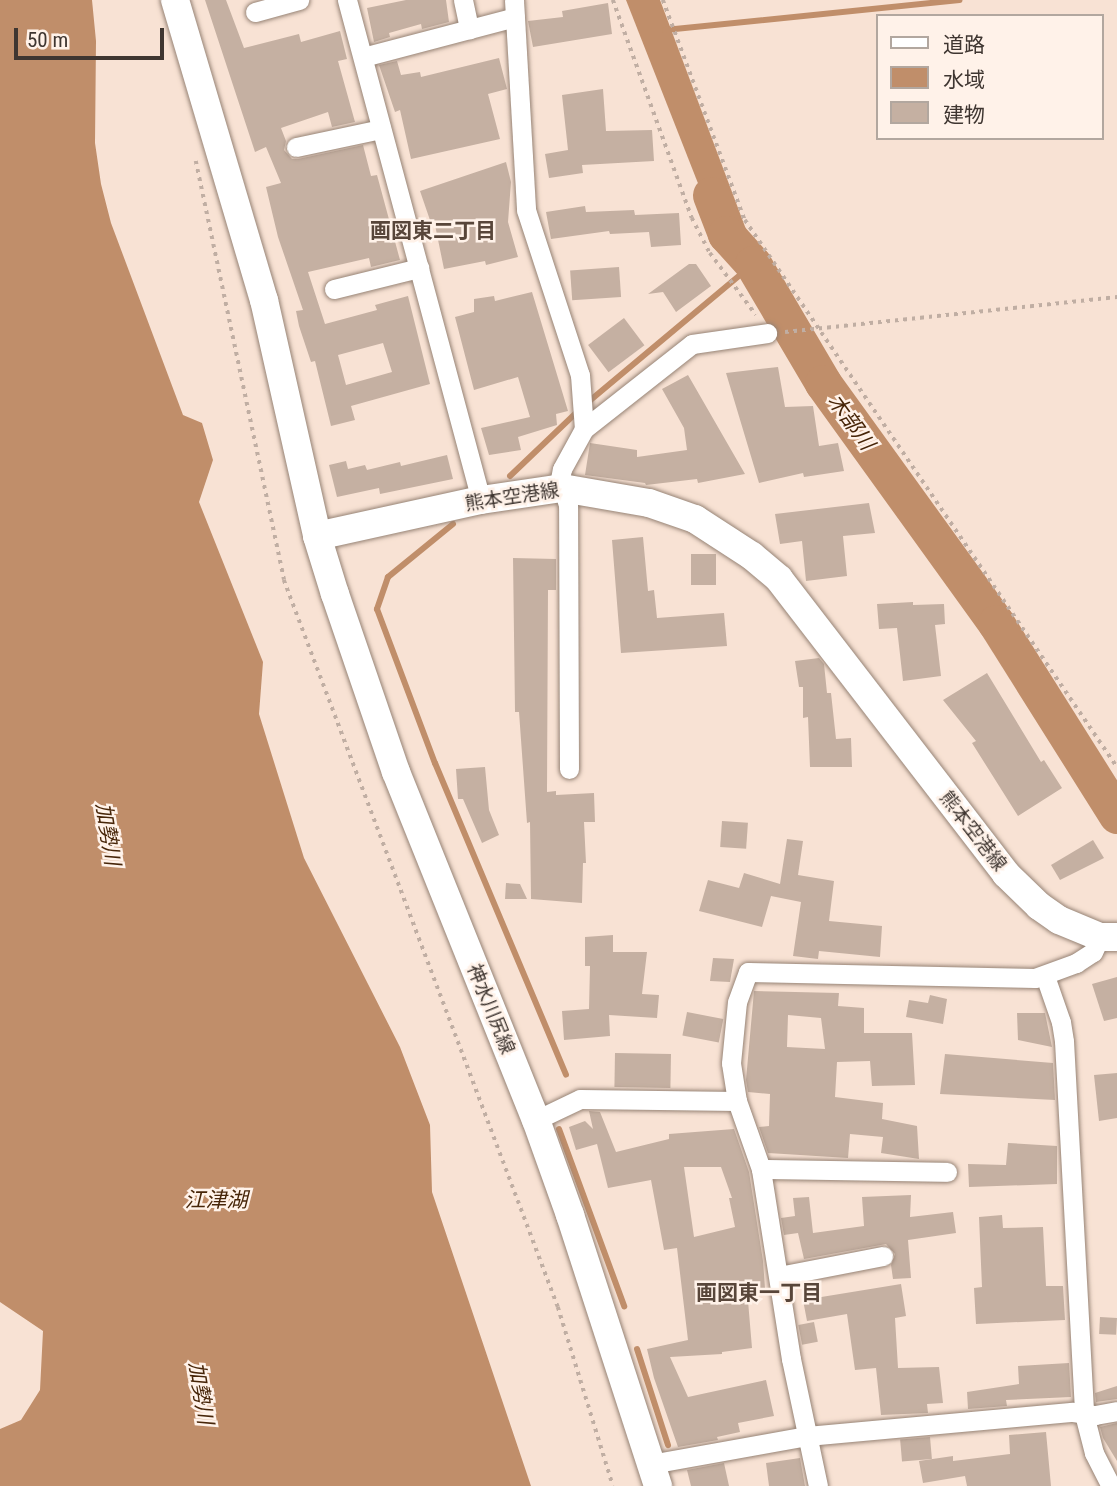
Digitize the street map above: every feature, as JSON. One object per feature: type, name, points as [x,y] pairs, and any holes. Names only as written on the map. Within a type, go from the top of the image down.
[{"type":"main road","points":[[175,0],[264,300],[317,536]]},
{"type":"main road","name":"熊本空港線","points":[[317,536],[481,500],[562,488],[649,503],[695,519],[752,555],[779,579],[1006,874],[1039,906],[1059,920],[1109,937]]},
{"type":"main road","name":"神水川尻線","points":[[317,536],[397,772],[536,1120],[655,1475]]},
{"type":"street","points":[[255,12],[299,0]]},
{"type":"street","points":[[347,0],[481,500]]},
{"type":"street","points":[[463,0],[468,29]]},
{"type":"street","points":[[363,57],[468,29],[515,8],[526,210],[584,395],[584,425],[562,469],[562,488],[568,505],[569,769]]},
{"type":"street","points":[[296,147],[381,129]]},
{"type":"street","points":[[334,289],[419,268]]},
{"type":"street","points":[[584,425],[692,344],[770,333]]},
{"type":"street","points":[[818,1486],[791,1359],[761,1170],[737,1101],[731,1063],[731,1037],[737,1002],[748,972],[978,978],[1045,976],[1076,963],[1109,937]]},
{"type":"street","points":[[1045,976],[1061,1022],[1064,1041],[1084,1414],[1094,1453],[1111,1486]]},
{"type":"street","points":[[536,1120],[580,1099],[737,1101]]},
{"type":"street","points":[[761,1170],[947,1172]]},
{"type":"street","points":[[779,1276],[883,1256]]},
{"type":"street","points":[[655,1475],[807,1436],[1073,1412],[1084,1414],[1117,1411]]},
{"type":"path","points":[[613,0],[692,218],[709,253],[770,333],[1117,297]]},
{"type":"path","points":[[663,0],[745,220],[1117,767]]},
{"type":"path","points":[[218,142],[203,150],[196,160],[284,580],[558,1307],[614,1486]]},
{"type":"water","name":"江津湖","points":[[0,0],[92,0],[96,41],[95,143],[101,184],[111,223],[183,415],[202,423],[213,460],[199,502],[263,662],[259,714],[304,858],[400,1047],[430,1125],[432,1192],[531,1486],[0,1486],[0,1429],[21,1420],[40,1390],[43,1331],[0,1302]]},
{"type":"water","points":[[626,0],[660,0],[747,232],[723,247]]},
{"type":"building","points":[[205,0],[226,0],[244,48],[299,34],[301,42],[340,31],[347,59],[338,61],[355,122],[332,127],[328,112],[281,128],[286,141],[284,150],[292,159],[298,159],[363,145],[371,176],[377,175],[400,260],[371,267],[369,258],[308,272],[325,324],[377,310],[375,305],[408,296],[430,384],[351,406],[355,420],[331,426],[315,361],[311,362],[299,326],[296,311],[303,310],[278,237],[266,187],[281,183],[266,147],[255,152]],"holes":[[[383,343],[392,372],[346,385],[338,355]]]},
{"type":"building","points":[[406,0],[446,0],[449,22],[422,29],[421,24],[389,33],[390,37],[374,42],[367,8]]},
{"type":"building","points":[[608,3],[612,34],[533,47],[528,21],[563,17],[562,11]]},
{"type":"building","points":[[499,58],[507,89],[488,94],[500,139],[411,159],[400,110],[395,112],[379,65],[397,61],[401,75],[420,72],[421,77]]},
{"type":"building","points":[[603,89],[606,131],[652,130],[654,161],[582,165],[583,173],[549,178],[545,154],[568,150],[562,95]]},
{"type":"building","points":[[506,162],[511,182],[508,222],[518,257],[486,265],[485,261],[444,269],[435,225],[432,226],[420,191]]},
{"type":"building","points":[[585,206],[586,212],[634,210],[635,215],[679,213],[681,245],[651,247],[649,232],[610,234],[609,231],[551,239],[546,212]]},
{"type":"building","points":[[689,264],[696,264],[711,286],[676,312],[663,292],[648,294]]},
{"type":"building","points":[[619,267],[621,297],[572,300],[570,270]]},
{"type":"building","points":[[532,292],[568,411],[556,414],[557,425],[518,437],[521,450],[489,455],[481,428],[530,417],[518,377],[474,390],[455,317],[474,312],[474,299],[494,296],[495,301]]},
{"type":"building","points":[[624,318],[644,345],[609,372],[588,345]]},
{"type":"building","points":[[778,367],[785,407],[813,406],[819,446],[838,443],[844,471],[804,477],[803,473],[759,483],[726,373]]},
{"type":"building","points":[[688,375],[745,474],[698,483],[697,479],[646,485],[585,475],[590,443],[637,450],[637,457],[687,450],[684,428],[662,389]]},
{"type":"building","points":[[447,455],[453,479],[380,494],[379,488],[337,497],[329,465],[346,461],[348,469],[365,465],[367,470],[400,462],[401,466]]},
{"type":"building","points":[[869,503],[875,533],[843,536],[847,576],[806,581],[802,541],[780,544],[775,514]]},
{"type":"building","points":[[643,537],[648,591],[654,590],[657,618],[724,613],[727,646],[621,653],[612,540]]},
{"type":"building","points":[[691,554],[716,554],[716,585],[691,585]]},
{"type":"building","points":[[513,558],[556,559],[556,590],[548,590],[547,792],[556,791],[556,795],[594,793],[595,822],[584,822],[586,863],[583,863],[582,903],[531,899],[530,822],[527,823],[519,712],[515,712]]},
{"type":"building","points":[[913,602],[913,605],[944,604],[945,624],[935,625],[941,676],[903,681],[897,628],[879,629],[877,604]]},
{"type":"building","points":[[819,658],[824,664],[827,693],[831,693],[836,739],[851,738],[852,767],[810,767],[808,717],[803,718],[803,687],[799,687],[795,661]]},
{"type":"building","points":[[987,673],[1041,762],[1044,760],[1062,788],[1018,816],[972,743],[976,741],[943,700]]},
{"type":"building","points":[[485,767],[489,810],[499,835],[482,843],[463,799],[458,799],[456,769]]},
{"type":"building","points":[[722,821],[748,823],[746,849],[720,847]]},
{"type":"building","points":[[787,839],[803,841],[798,875],[834,881],[829,921],[882,926],[880,957],[819,951],[818,959],[793,956],[801,902],[771,896],[762,927],[699,911],[708,880],[739,888],[744,873],[780,884]]},
{"type":"building","points":[[1093,840],[1104,858],[1060,880],[1051,865]]},
{"type":"building","points":[[506,883],[520,884],[527,899],[505,899]]},
{"type":"building","points":[[613,935],[613,952],[647,952],[642,994],[659,995],[657,1018],[609,1015],[610,1036],[564,1040],[562,1011],[589,1009],[590,966],[585,966],[585,937]]},
{"type":"building","points":[[713,958],[734,959],[730,982],[710,981]]},
{"type":"building","points":[[1117,977],[1117,1018],[1104,1021],[1092,984]]},
{"type":"building","points":[[754,991],[839,993],[838,1006],[864,1008],[864,1033],[912,1033],[915,1085],[872,1086],[870,1061],[837,1062],[835,1097],[883,1103],[882,1119],[917,1126],[919,1159],[881,1153],[883,1137],[850,1134],[848,1158],[768,1153],[759,1127],[769,1126],[770,1094],[748,1092],[746,1080]],"holes":[[[788,1015],[821,1018],[825,1049],[787,1047]]]},
{"type":"building","points":[[930,995],[947,999],[943,1024],[906,1017],[909,1000],[928,1003]]},
{"type":"building","points":[[687,1012],[723,1019],[719,1043],[682,1036]]},
{"type":"building","points":[[1017,1013],[1045,1013],[1052,1047],[1018,1040]]},
{"type":"building","points":[[615,1053],[671,1054],[670,1088],[614,1087]]},
{"type":"building","points":[[945,1054],[1053,1063],[1055,1100],[940,1094]]},
{"type":"building","points":[[1117,1073],[1117,1118],[1099,1121],[1094,1075]]},
{"type":"building","points":[[589,1111],[600,1112],[616,1152],[669,1139],[669,1134],[734,1129],[749,1172],[763,1261],[765,1288],[747,1289],[752,1348],[722,1354],[670,1357],[688,1397],[766,1380],[774,1416],[738,1423],[740,1432],[717,1437],[718,1440],[678,1447],[647,1349],[688,1340],[677,1248],[664,1250],[651,1180],[608,1188],[597,1144],[576,1150],[569,1127],[585,1121],[593,1129]],"holes":[[[684,1167],[721,1167],[732,1198],[729,1198],[735,1227],[694,1237]]]},
{"type":"building","points":[[1008,1143],[1057,1146],[1057,1184],[969,1187],[968,1164],[1006,1165]]},
{"type":"building","points":[[911,1195],[910,1217],[953,1212],[956,1233],[908,1240],[911,1278],[893,1279],[891,1265],[895,1254],[886,1244],[804,1259],[798,1233],[784,1235],[781,1218],[795,1216],[793,1198],[809,1197],[813,1233],[864,1226],[862,1197]]},
{"type":"building","points":[[1002,1215],[1003,1228],[1043,1227],[1046,1286],[1063,1286],[1065,1320],[976,1324],[974,1288],[982,1287],[979,1217]]},
{"type":"building","points":[[901,1284],[906,1316],[895,1318],[898,1368],[939,1367],[943,1403],[927,1404],[928,1413],[881,1415],[876,1368],[855,1370],[847,1314],[807,1321],[803,1300]]},
{"type":"building","points":[[1100,1317],[1117,1318],[1116,1335],[1099,1334]]},
{"type":"building","points":[[814,1322],[818,1342],[802,1345],[798,1325]]},
{"type":"building","points":[[1069,1363],[1071,1397],[1006,1400],[1007,1406],[968,1409],[967,1392],[1019,1384],[1018,1366]]},
{"type":"building","points":[[1117,1386],[1117,1399],[1096,1402],[1095,1393]]},
{"type":"building","points":[[1117,1423],[1117,1461],[1103,1438],[1100,1427]]},
{"type":"building","points":[[1046,1432],[1051,1486],[967,1486],[965,1476],[923,1483],[919,1461],[953,1456],[953,1461],[1010,1454],[1009,1435]]},
{"type":"building","points":[[930,1437],[932,1459],[902,1462],[900,1440]]},
{"type":"building","points":[[800,1458],[805,1486],[769,1486],[766,1463]]},
{"type":"building","points":[[724,1463],[729,1486],[691,1486],[687,1470]]},
{"type":"waterway","points":[[665,30],[959,0]]},
{"type":"waterway","name":"木部川","points":[[711,195],[726,234],[753,264],[823,383],[996,623],[1117,815]]},
{"type":"waterway","points":[[587,403],[753,264]]},
{"type":"waterway","points":[[510,476],[579,410]]},
{"type":"waterway","points":[[453,524],[388,577],[377,609],[435,763],[566,1075]]},
{"type":"waterway","points":[[559,1129],[624,1306]]},
{"type":"waterway","points":[[637,1349],[668,1445]]},
{"type":"district","name":"画図東二丁目","points":[[433,231]]},
{"type":"district","name":"画図東一丁目","points":[[759,1293]]},
{"type":"water label","name":"加勢川","points":[[108,834]]},
{"type":"water label","name":"加勢川","points":[[201,1393]]}]
